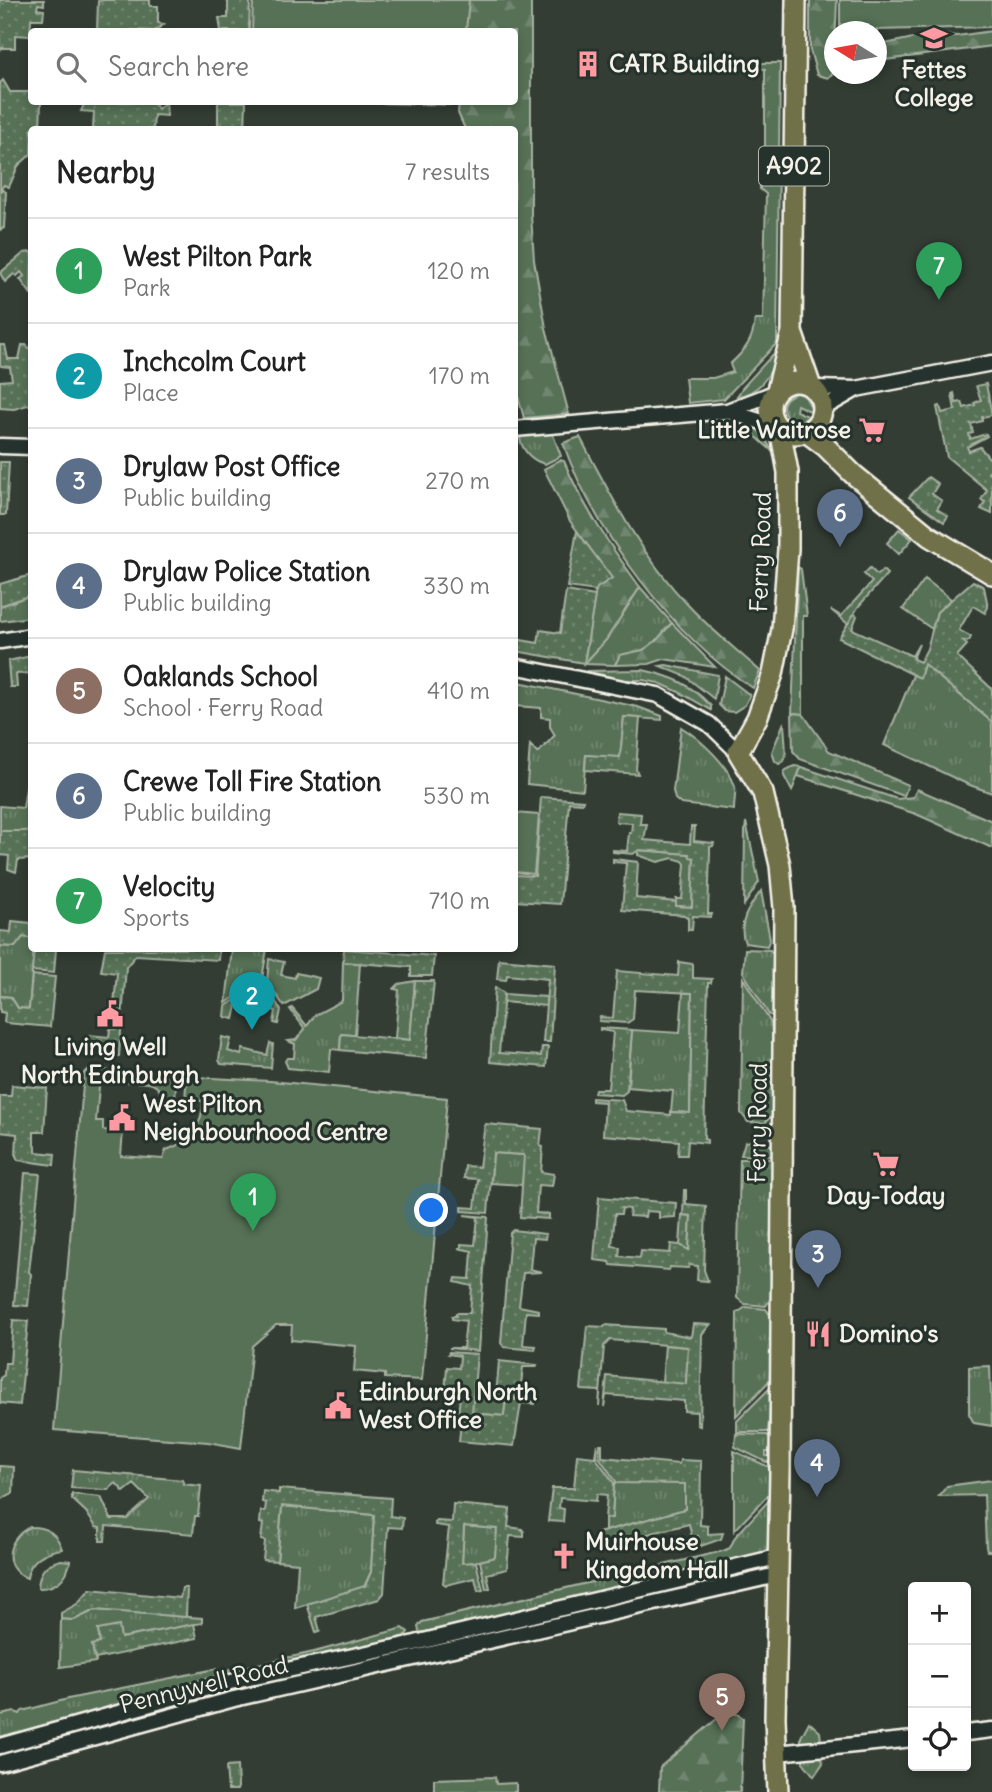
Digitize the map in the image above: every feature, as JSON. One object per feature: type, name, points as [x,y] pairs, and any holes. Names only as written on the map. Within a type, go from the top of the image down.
[{"type":"main road","name":"A902","points":[[792,332],[796,0]]},
{"type":"main road","points":[[792,332],[812,388],[820,398],[822,412],[835,439],[883,496]]},
{"type":"main road","points":[[792,332],[770,411],[779,428],[790,434],[804,433],[816,425],[822,412]]},
{"type":"main road","points":[[776,392],[793,382],[812,388]]},
{"type":"main road","name":"Ferry Road","points":[[778,1792],[777,1566],[784,908],[779,865],[763,793],[738,752],[757,718],[773,674],[782,629],[788,549],[788,472],[779,428]]},
{"type":"main road","points":[[804,433],[826,447],[853,474],[929,536],[992,574]]},
{"type":"main road","name":"Ferry Road","points":[[788,472],[804,433]]},
{"type":"street","points":[[812,388],[856,389],[992,363]]},
{"type":"street","points":[[822,412],[856,389]]},
{"type":"street","points":[[518,429],[727,411],[776,392]]},
{"type":"street","points":[[727,411],[779,428]]},
{"type":"street","points":[[0,446],[28,447]]},
{"type":"street","points":[[0,641],[28,637]]},
{"type":"street","points":[[518,667],[658,695],[709,724],[738,752]]},
{"type":"street","name":"Pennywell Road","points":[[0,1763],[418,1650],[777,1566]]},
{"type":"street","name":"Pennywell Road","points":[[0,1746],[226,1683],[418,1650]]},
{"type":"street","points":[[971,1732],[992,1730]]},
{"type":"street","points":[[777,1753],[908,1740]]},
{"type":"green space","points":[[0,0],[44,0],[44,5],[38,4],[37,9],[44,10],[43,19],[31,19],[28,36],[15,35],[15,48],[0,50]]},
{"type":"green space","points":[[150,0],[150,6],[158,6],[158,23],[164,24],[159,28],[97,28],[98,1]]},
{"type":"green space","points":[[224,0],[250,0],[249,28],[221,28],[219,18],[228,18],[228,1]]},
{"type":"green space","points":[[253,0],[469,0],[466,28],[252,28]]},
{"type":"green space","points":[[466,0],[531,0],[531,215],[534,260],[546,328],[569,414],[524,418],[518,397],[518,126],[464,126],[458,113],[459,105],[518,105],[518,28],[464,28]]},
{"type":"green space","points":[[810,0],[837,0],[836,21],[824,21],[824,77],[817,75],[810,50]]},
{"type":"green space","points":[[840,0],[992,0],[992,27],[887,30],[887,21],[840,21]]},
{"type":"green space","points":[[992,31],[992,46],[887,60],[887,44],[932,34],[957,36]]},
{"type":"green space","points":[[759,63],[780,63],[777,343],[724,399],[688,403],[685,378],[713,378],[733,372],[730,364],[747,345],[755,320],[763,320],[766,194],[760,189],[760,181],[765,181],[765,69],[756,68]]},
{"type":"green space","points":[[3,80],[10,92],[28,92],[28,105],[41,105],[40,126],[28,126],[28,157],[18,166],[9,187],[4,185],[1,189],[6,192],[4,228],[0,230],[0,83]]},
{"type":"green space","points":[[84,105],[155,105],[158,109],[166,105],[167,116],[154,115],[153,126],[93,126],[94,112],[81,111]]},
{"type":"green space","points":[[218,105],[246,105],[245,126],[218,126]]},
{"type":"green space","points":[[28,252],[28,290],[20,279],[24,276],[21,272],[5,282],[0,273]]},
{"type":"green space","points":[[0,345],[5,345],[8,359],[19,359],[22,345],[27,345],[28,405],[14,409],[0,408],[0,381],[12,380],[10,367],[0,364]]},
{"type":"green space","points":[[774,353],[777,357],[763,382],[752,392],[737,396],[743,387]]},
{"type":"green space","points":[[986,384],[992,415],[982,417],[982,421],[971,424],[973,433],[969,434],[970,439],[986,434],[987,436],[967,447],[969,451],[980,447],[989,458],[992,456],[992,468],[988,473],[992,476],[992,514],[981,509],[985,502],[981,500],[987,490],[947,457],[937,407],[940,406],[942,413],[955,410],[954,393],[956,403],[962,402],[964,408],[975,405],[974,403],[981,400],[976,386]]},
{"type":"green space","points":[[796,393],[804,395],[811,407],[810,411],[797,405],[796,411],[808,416],[801,422],[790,421],[783,409],[787,398]]},
{"type":"green space","points":[[541,416],[546,416],[561,456],[545,464],[529,455],[520,439],[522,436],[546,432]]},
{"type":"green space","points":[[741,423],[760,433],[772,451]]},
{"type":"green space","points":[[580,437],[628,525],[655,566],[696,614],[760,671],[753,688],[723,667],[666,612],[616,546],[577,477],[563,443]]},
{"type":"green space","points":[[560,460],[564,461],[598,526],[640,587],[606,640],[584,664],[596,588],[611,578],[570,521],[544,469]]},
{"type":"green space","points":[[0,462],[9,462],[6,515],[0,515]]},
{"type":"green space","points":[[928,477],[938,484],[932,494],[942,501],[937,509],[948,516],[944,522],[909,497]]},
{"type":"green space","points":[[899,529],[912,539],[899,554],[887,543]]},
{"type":"green space","points":[[577,531],[612,578],[596,591],[567,587]]},
{"type":"green space","points":[[798,567],[801,569],[807,616],[803,616],[803,714],[792,713]]},
{"type":"green space","points":[[870,568],[877,575],[883,570],[887,574],[858,607],[848,624],[831,610],[841,616],[872,582],[864,574]]},
{"type":"green space","points":[[28,576],[28,596],[0,606],[0,584]]},
{"type":"green space","points":[[925,579],[951,599],[937,612],[932,629],[903,609]]},
{"type":"green space","points":[[973,581],[984,587],[988,607],[985,613],[973,606],[959,630],[971,637],[969,641],[963,641],[967,645],[957,656],[992,689],[992,722],[924,664],[920,678],[839,638],[854,614],[857,616],[852,629],[912,656],[919,644],[913,659],[920,662],[927,649],[937,612]]},
{"type":"green space","points":[[640,587],[672,623],[652,645],[620,659],[615,665],[584,664],[606,640]]},
{"type":"green space","points":[[566,591],[595,596],[584,663],[518,652],[518,640],[538,643],[540,630],[560,633]]},
{"type":"green space","points":[[28,596],[28,617],[0,621],[0,606]]},
{"type":"green space","points":[[672,623],[715,667],[664,659],[649,664],[615,665],[620,655],[643,650],[656,641]]},
{"type":"green space","points":[[28,657],[28,673],[16,674],[17,687],[10,687],[8,661]]},
{"type":"green space","points":[[924,664],[992,722],[992,793],[884,745],[914,673],[920,678]]},
{"type":"green space","points":[[660,666],[718,675],[714,699],[685,676]]},
{"type":"green space","points":[[643,670],[664,675],[688,686],[711,706],[711,710],[659,683],[621,680],[586,671]]},
{"type":"green space","points":[[725,676],[750,695],[745,705],[734,712],[725,711],[719,705]]},
{"type":"green space","points":[[518,682],[638,707],[662,716],[662,720],[624,717],[620,758],[586,755],[583,790],[527,784],[530,745],[538,753],[555,735],[550,727],[550,718],[541,717],[541,708],[518,706]]},
{"type":"green space","points":[[792,713],[803,714],[829,751],[908,785],[904,796],[800,759],[793,751]]},
{"type":"green space","points":[[624,717],[640,718],[636,769],[638,774],[585,770],[586,755],[620,757]]},
{"type":"green space","points":[[784,722],[786,753],[784,761],[779,764],[772,752]]},
{"type":"green space","points":[[681,727],[704,745],[727,770],[735,787],[734,810],[681,804],[675,799],[673,791]]},
{"type":"green space","points":[[794,766],[801,767],[792,791],[784,771]]},
{"type":"green space","points":[[801,767],[897,799],[913,797],[917,789],[992,821],[992,848],[916,814],[798,776]]},
{"type":"green space","points":[[28,776],[28,831],[0,831],[0,806],[23,808]]},
{"type":"green space","points":[[541,797],[583,800],[582,803],[569,802],[560,904],[518,901],[518,875],[535,876]]},
{"type":"green space","points":[[617,812],[641,814],[640,824],[647,824],[644,840],[690,844],[691,827],[695,827],[694,841],[714,843],[710,847],[708,914],[712,914],[711,917],[693,916],[692,930],[688,930],[688,918],[684,915],[622,910],[626,863],[613,862],[613,859],[638,862],[636,898],[676,902],[676,906],[692,907],[694,858],[689,854],[639,850],[633,854],[613,852],[627,851],[632,823],[616,822]]},
{"type":"green space","points":[[518,813],[539,815],[534,874],[518,872]]},
{"type":"green space","points":[[746,822],[759,882],[744,905],[745,831]]},
{"type":"green space","points":[[0,831],[28,831],[28,859],[18,860],[16,872],[8,869],[9,856],[0,855]]},
{"type":"green space","points":[[638,850],[690,854],[694,857],[692,907],[675,906],[676,899],[682,899],[683,861],[673,858],[658,862],[638,855]]},
{"type":"green space","points":[[761,891],[770,939],[767,946],[745,943],[742,929],[752,903]]},
{"type":"green space","points":[[12,921],[28,923],[28,938],[23,937],[15,947],[0,946],[0,931],[11,932]]},
{"type":"green space","points":[[23,937],[28,938],[28,952],[34,952],[29,1009],[18,1008],[11,997],[0,996],[0,946],[15,947]]},
{"type":"green space","points":[[745,949],[770,950],[773,953],[773,1016],[769,1015],[743,972]]},
{"type":"green space","points":[[34,952],[56,952],[54,973],[32,971]]},
{"type":"green space","points":[[104,952],[219,952],[218,960],[136,955],[126,967],[119,1056],[89,1054],[87,1050],[89,1035],[109,1037],[110,1029],[116,1029],[118,1005],[114,1004],[117,973],[101,971]]},
{"type":"green space","points":[[232,952],[266,952],[262,979],[226,1003]]},
{"type":"green space","points":[[344,952],[434,956],[432,976],[411,976],[411,967],[343,962]]},
{"type":"green space","points":[[269,959],[284,962],[281,975],[295,978],[296,973],[319,978],[316,989],[284,1006],[267,982]]},
{"type":"green space","points":[[499,959],[555,964],[550,1042],[543,1042],[548,979],[507,975],[506,980],[497,979]]},
{"type":"green space","points":[[343,962],[360,963],[355,1035],[341,1034],[340,1050],[331,1049],[329,1072],[288,1068],[285,1061],[287,1058],[294,1058],[295,1044],[288,1041],[296,1040],[305,1029],[290,1009],[292,1008],[307,1026],[315,1015],[342,1001]]},
{"type":"green space","points":[[679,962],[693,964],[693,978],[712,979],[711,983],[708,983],[704,1139],[707,1143],[688,1141],[687,1155],[678,1155],[679,1141],[603,1135],[605,1102],[592,1101],[592,1098],[622,1100],[626,1111],[671,1115],[671,1112],[690,1113],[692,993],[635,990],[633,1019],[627,1023],[599,1021],[600,1017],[613,1018],[617,971],[678,976]]},
{"type":"green space","points":[[32,975],[55,977],[50,1027],[6,1023],[5,1013],[0,1012],[0,996],[11,997],[18,1008],[29,1009]]},
{"type":"green space","points":[[743,978],[771,1023],[773,1114],[765,1123],[748,1122],[741,1113]]},
{"type":"green space","points":[[415,981],[410,1040],[395,1038],[399,990],[394,989],[399,984]]},
{"type":"green space","points":[[415,981],[434,981],[426,1058],[340,1050],[341,1034],[410,1040]]},
{"type":"green space","points":[[263,982],[281,1010],[278,1024],[274,1023],[276,1011],[263,1007],[261,1012],[237,1006],[234,1019],[225,1017],[226,1006]]},
{"type":"green space","points":[[495,987],[504,993],[499,1053],[541,1056],[542,1047],[548,1047],[546,1067],[490,1062]]},
{"type":"green space","points":[[683,993],[692,993],[690,1113],[671,1112],[673,1091],[628,1087],[632,1030],[680,1033]]},
{"type":"green space","points":[[504,994],[546,997],[546,1006],[503,1002]]},
{"type":"green space","points":[[600,1028],[632,1030],[627,1091],[622,1095],[594,1093],[595,1089],[608,1089],[613,1032]]},
{"type":"green space","points":[[222,1037],[231,1039],[228,1051],[241,1055],[243,1049],[267,1055],[270,1043],[273,1044],[271,1068],[221,1064],[219,1060]]},
{"type":"green space","points":[[90,1069],[172,1077],[176,1085],[175,1099],[163,1099],[157,1087],[152,1084],[122,1082],[118,1077],[100,1076],[96,1121],[103,1121],[103,1130],[123,1131],[121,1156],[163,1159],[166,1150],[188,1138],[200,1118],[203,1101],[185,1100],[186,1086],[193,1077],[270,1081],[447,1098],[422,1380],[385,1378],[385,1374],[354,1371],[356,1346],[291,1340],[292,1325],[276,1325],[252,1346],[241,1448],[208,1442],[54,1430],[84,1073]]},
{"type":"green space","points":[[12,1085],[47,1088],[44,1132],[34,1132],[34,1145],[36,1152],[55,1154],[54,1165],[18,1160],[17,1134],[0,1132],[0,1096],[11,1096]]},
{"type":"green space","points":[[485,1124],[542,1129],[541,1172],[554,1174],[552,1186],[538,1185],[536,1213],[549,1214],[549,1219],[520,1217],[524,1155],[493,1153],[488,1213],[462,1211],[462,1207],[475,1208],[478,1179],[464,1178],[465,1166],[479,1167]]},
{"type":"green space","points":[[762,1140],[772,1146],[772,1156],[741,1155],[745,1142]]},
{"type":"green space","points":[[493,1153],[525,1155],[522,1185],[491,1183]]},
{"type":"green space","points":[[740,1159],[773,1159],[772,1296],[766,1306],[745,1304],[737,1298]]},
{"type":"green space","points":[[25,1173],[40,1174],[28,1306],[14,1305]]},
{"type":"green space","points":[[684,1190],[686,1204],[706,1206],[704,1270],[708,1281],[697,1280],[698,1266],[670,1267],[669,1270],[611,1265],[610,1262],[594,1260],[599,1197],[676,1203],[675,1217],[659,1218],[659,1212],[646,1211],[645,1217],[629,1216],[630,1209],[622,1208],[621,1214],[615,1214],[612,1246],[620,1247],[619,1256],[640,1258],[641,1251],[670,1253],[671,1244],[689,1250],[691,1216],[683,1215]]},
{"type":"green space","points":[[464,1215],[488,1217],[478,1351],[449,1348],[463,1348],[466,1321],[452,1319],[452,1316],[456,1316],[456,1313],[470,1313],[472,1286],[455,1282],[456,1278],[470,1279],[472,1251],[458,1248],[461,1248],[461,1244],[475,1245],[478,1217]]},
{"type":"green space","points":[[682,1215],[691,1216],[689,1251],[680,1245]]},
{"type":"green space","points":[[513,1230],[546,1234],[545,1239],[533,1238],[530,1269],[542,1272],[523,1273],[519,1306],[539,1310],[539,1313],[526,1312],[523,1345],[536,1346],[535,1350],[504,1347],[501,1343],[510,1233]]},
{"type":"green space","points":[[746,1307],[766,1309],[772,1318],[772,1378],[736,1416],[737,1313]]},
{"type":"green space","points":[[13,1320],[28,1321],[20,1405],[0,1403],[0,1378],[4,1375],[5,1363],[10,1363]]},
{"type":"green space","points":[[693,1324],[710,1325],[702,1334],[700,1426],[697,1425],[697,1412],[684,1411],[684,1401],[606,1395],[604,1407],[607,1376],[686,1384],[688,1347],[610,1340],[604,1346],[599,1406],[600,1391],[581,1390],[587,1326],[664,1329],[664,1332],[691,1337]]},
{"type":"green space","points":[[665,1345],[688,1347],[686,1384],[662,1382]]},
{"type":"green space","points":[[448,1354],[477,1354],[472,1413],[504,1416],[506,1399],[535,1402],[521,1403],[514,1446],[459,1441],[461,1423],[457,1422],[460,1397],[447,1395],[445,1392],[447,1367],[459,1368],[460,1356]]},
{"type":"green space","points":[[499,1361],[537,1365],[523,1367],[520,1394],[534,1396],[534,1400],[496,1396]]},
{"type":"green space","points":[[990,1366],[992,1426],[974,1423],[969,1414],[969,1367]]},
{"type":"green space","points":[[772,1386],[768,1432],[737,1432],[737,1421]]},
{"type":"green space","points":[[473,1394],[506,1397],[504,1416],[472,1413]]},
{"type":"green space","points":[[736,1434],[767,1435],[772,1440],[772,1452],[766,1452],[766,1456],[772,1457],[772,1462],[766,1462],[735,1447]]},
{"type":"green space","points":[[597,1444],[596,1458],[614,1483],[612,1518],[605,1518],[607,1495],[597,1494],[596,1501],[560,1498],[559,1508],[564,1509],[563,1522],[548,1521],[552,1488],[574,1488],[577,1455],[595,1457]]},
{"type":"green space","points":[[600,1444],[602,1457],[679,1464],[680,1460],[701,1461],[700,1525],[708,1526],[708,1534],[723,1533],[721,1539],[701,1546],[698,1536],[692,1537],[689,1524],[599,1546],[595,1534],[685,1509],[685,1484],[617,1483],[599,1457]]},
{"type":"green space","points":[[734,1451],[771,1468],[771,1492],[734,1531]]},
{"type":"green space","points":[[0,1466],[14,1467],[13,1493],[0,1500]]},
{"type":"green space","points":[[73,1470],[183,1480],[183,1484],[201,1486],[193,1534],[106,1526],[105,1541],[100,1541],[100,1528],[96,1527],[86,1512],[72,1499],[72,1494],[101,1497],[111,1519],[127,1519],[149,1499],[134,1484],[124,1492],[116,1483],[108,1490],[71,1488]]},
{"type":"green space","points":[[992,1480],[992,1551],[987,1551],[984,1495],[939,1496],[947,1486]]},
{"type":"green space","points":[[614,1483],[685,1483],[685,1509],[605,1531],[605,1518],[612,1517]]},
{"type":"green space","points":[[279,1489],[391,1498],[390,1516],[403,1518],[402,1528],[388,1527],[384,1593],[379,1599],[316,1617],[320,1631],[316,1632],[307,1604],[365,1586],[371,1572],[374,1515],[282,1506],[277,1561],[263,1560],[265,1541],[261,1540],[263,1524],[260,1523],[261,1511],[265,1511],[266,1503],[262,1502],[263,1491],[279,1493]]},
{"type":"green space","points":[[771,1498],[770,1546],[763,1554],[421,1633],[419,1631],[418,1627],[422,1622],[723,1551],[730,1548],[735,1537]]},
{"type":"green space","points":[[453,1504],[510,1509],[508,1527],[522,1529],[524,1532],[524,1537],[510,1536],[507,1569],[487,1574],[490,1588],[486,1589],[480,1561],[495,1557],[497,1529],[464,1526],[462,1563],[476,1562],[483,1590],[478,1591],[475,1578],[446,1585],[443,1583],[449,1527],[435,1523],[452,1522]]},
{"type":"green space","points":[[282,1506],[374,1515],[371,1572],[364,1587],[295,1608],[298,1563],[277,1561]]},
{"type":"green space","points":[[464,1526],[498,1529],[495,1558],[462,1564]]},
{"type":"green space","points":[[30,1527],[50,1532],[62,1549],[34,1561],[27,1578],[13,1567],[10,1553],[16,1538]]},
{"type":"green space","points":[[61,1560],[70,1561],[67,1573],[50,1587],[38,1588],[44,1570],[50,1564]]},
{"type":"green space","points":[[182,1588],[187,1588],[186,1617],[95,1610],[74,1620],[61,1619],[61,1613],[77,1604],[90,1589],[180,1598]]},
{"type":"green space","points":[[95,1610],[202,1618],[202,1623],[121,1638],[98,1630],[100,1643],[92,1645],[96,1662],[60,1667],[61,1619],[74,1620]]},
{"type":"green space","points":[[194,1624],[197,1638],[95,1659],[92,1645],[100,1643],[98,1630],[119,1626],[121,1638]]},
{"type":"green space","points":[[403,1628],[408,1632],[404,1637],[228,1675],[229,1670],[314,1652]]},
{"type":"green space","points":[[215,1669],[221,1671],[221,1675],[0,1739],[0,1715],[15,1712],[20,1714],[22,1711],[68,1699]]},
{"type":"green space","points":[[726,1711],[743,1718],[740,1792],[659,1792],[660,1767]]},
{"type":"green space","points":[[809,1722],[820,1732],[821,1741],[801,1743],[801,1737]]},
{"type":"green space","points":[[815,1755],[822,1758],[823,1763],[814,1776],[803,1762],[803,1757]]},
{"type":"green space","points":[[237,1766],[237,1790],[228,1790],[226,1767]]},
{"type":"green space","points":[[495,1777],[496,1784],[516,1783],[516,1792],[434,1792],[434,1779]]},
{"type":"place","name":"Fettes College","points":[[934,38]]},
{"type":"place","name":"CATR Building","points":[[588,64]]},
{"type":"place","name":"Velocity","points":[[939,300]]},
{"type":"place","name":"Little Waitrose","points":[[872,430]]},
{"type":"place","name":"Crewe Toll Fire Station","points":[[840,547]]},
{"type":"place","name":"Living Well North Edinburgh","points":[[110,1014]]},
{"type":"place","name":"Inchcolm Court","points":[[252,1030]]},
{"type":"place","name":"West Pilton Neighbourhood Centre","points":[[122,1118]]},
{"type":"place","name":"Day-Today","points":[[886,1164]]},
{"type":"place","name":"West Pilton Park","points":[[253,1231]]},
{"type":"place","name":"Drylaw Post Office","points":[[818,1288]]},
{"type":"place","name":"Domino's","points":[[818,1334]]},
{"type":"place","name":"Edinburgh North West Office","points":[[338,1406]]},
{"type":"place","name":"Drylaw Police Station","points":[[817,1497]]},
{"type":"place","name":"Muirhouse Kingdom Hall","points":[[564,1556]]},
{"type":"place","name":"Oaklands School","points":[[722,1731]]}]
